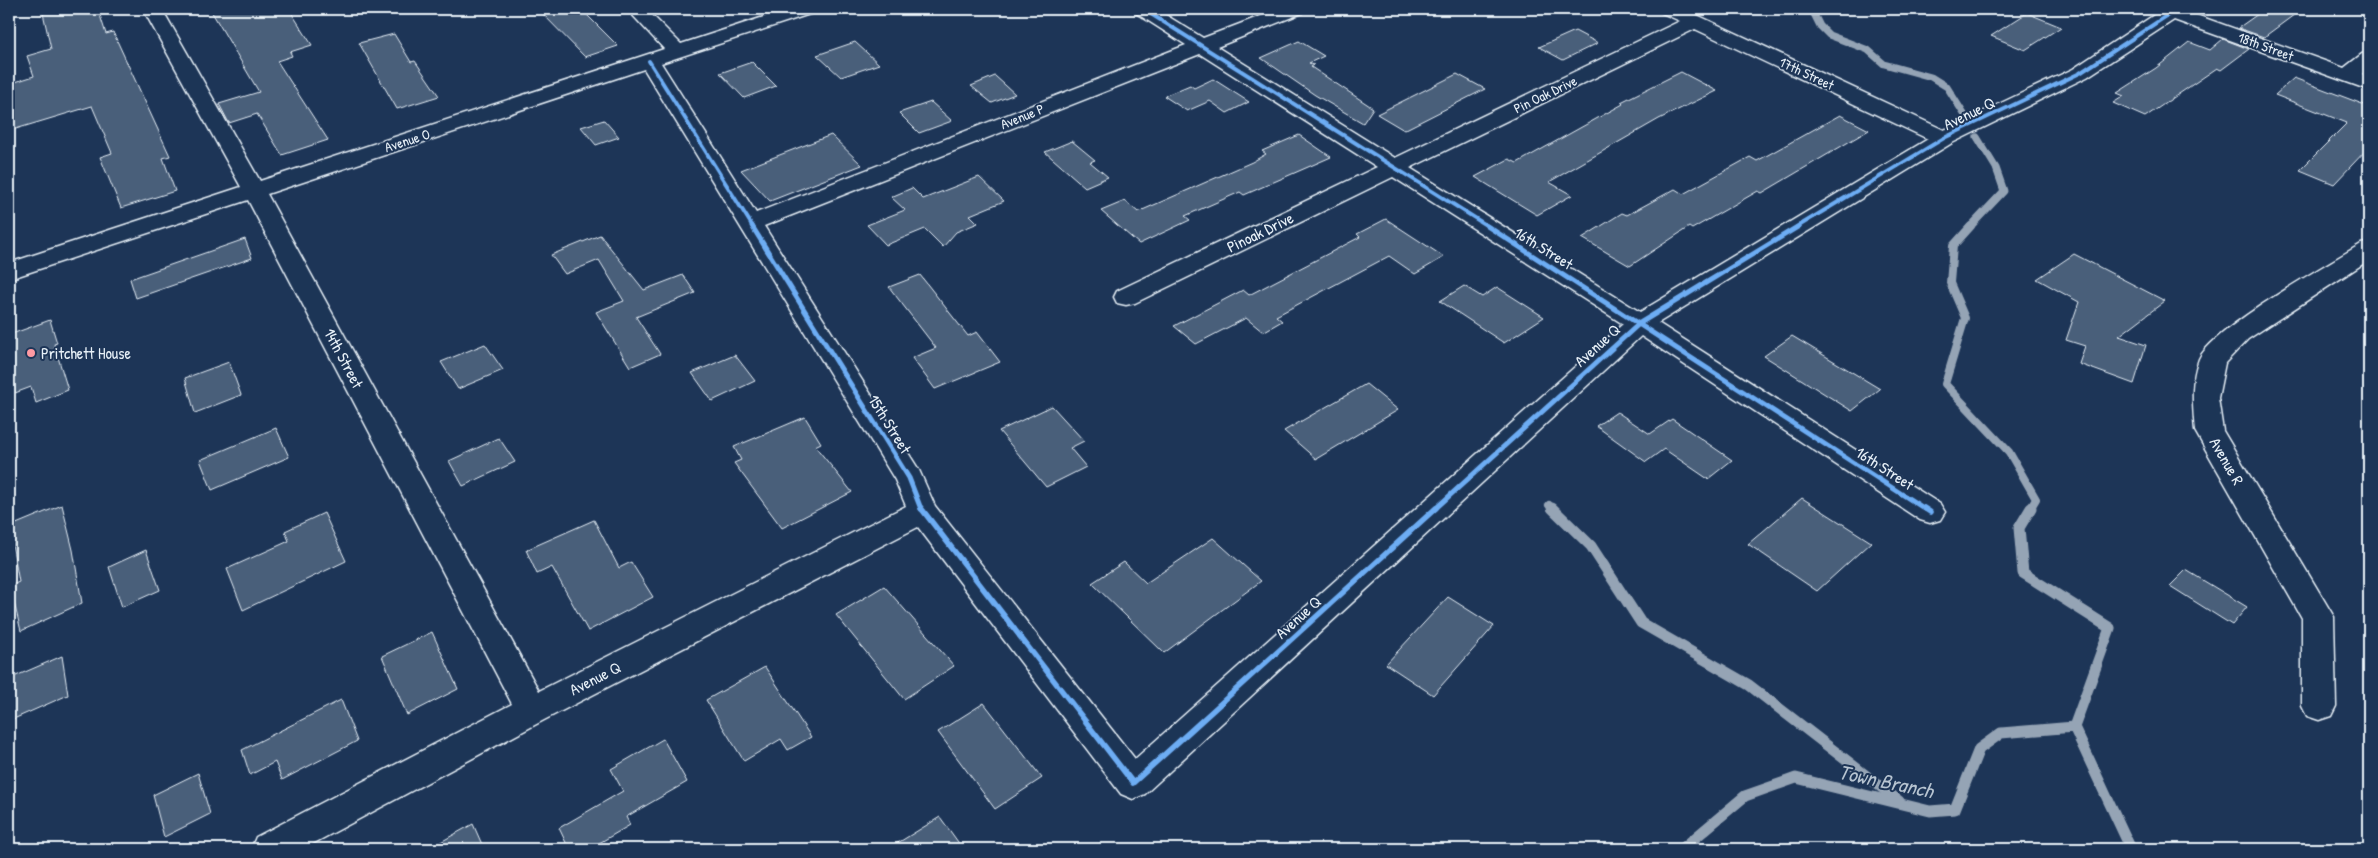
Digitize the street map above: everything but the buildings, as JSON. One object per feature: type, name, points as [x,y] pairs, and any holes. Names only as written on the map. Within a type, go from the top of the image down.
[{"type":"street","name":"14th Street","points":[[152,9],[254,190],[532,710]]},
{"type":"street","points":[[636,9],[678,52]]},
{"type":"street","name":"Avenue O","points":[[9,270],[806,9]]},
{"type":"street","name":"16th Street","points":[[1143,9],[1640,323],[1930,512]]},
{"type":"street","name":"Avenue P","points":[[749,224],[1295,9]]},
{"type":"street","name":"17th Street","points":[[1669,9],[1944,138]]},
{"type":"street","name":"18th Street","points":[[2170,10],[2369,84]]},
{"type":"street","name":"Avenue Q","points":[[1133,783],[1640,323],[1944,138],[2080,73],[2170,10]]},
{"type":"street","name":"Pin Oak Drive","points":[[1394,168],[1696,21]]},
{"type":"street","points":[[2347,76],[2369,58]]},
{"type":"street","name":"15th Street","points":[[649,61],[908,478],[922,511],[1133,783]]},
{"type":"street","name":"Pinoak Drive","points":[[1126,296],[1394,168]]},
{"type":"street","name":"Avenue R","points":[[2319,706],[2318,617],[2209,431],[2206,398],[2212,360],[2239,333],[2369,249]]},
{"type":"street","name":"Avenue Q","points":[[269,849],[532,710],[922,511]]},
{"type":"waterway","points":[[1814,9],[1813,12],[1820,26],[1829,35],[1868,50],[1884,64],[1931,77],[1947,87],[1964,114]]},
{"type":"waterway","points":[[1970,227],[2004,191],[1996,168],[1977,137]]},
{"type":"waterway","points":[[1971,226],[1953,246],[1950,283],[1965,318],[1945,384],[2009,452],[2036,499],[2030,509]]},
{"type":"waterway","points":[[1549,505],[1552,508]]},
{"type":"waterway","points":[[1552,508],[1591,546],[1641,623],[1749,685],[1899,801]]},
{"type":"waterway","points":[[2031,508],[2019,528],[2023,573],[2110,628],[2074,727]]},
{"type":"waterway","name":"Town Branch","points":[[1682,849],[1745,796],[1796,778],[1930,811],[1955,809],[1979,749],[2001,733],[2074,727]]},
{"type":"waterway","name":"Town Branch","points":[[2074,727],[2131,849]]},
{"type":"cycle path","points":[[1143,9],[1640,323],[1930,512]]},
{"type":"cycle path","points":[[649,61],[909,478],[922,511],[1133,783],[1640,323],[1944,138],[2080,73],[2177,9]]},
{"type":"place","name":"Pritchett House","points":[[31,353]]}]
